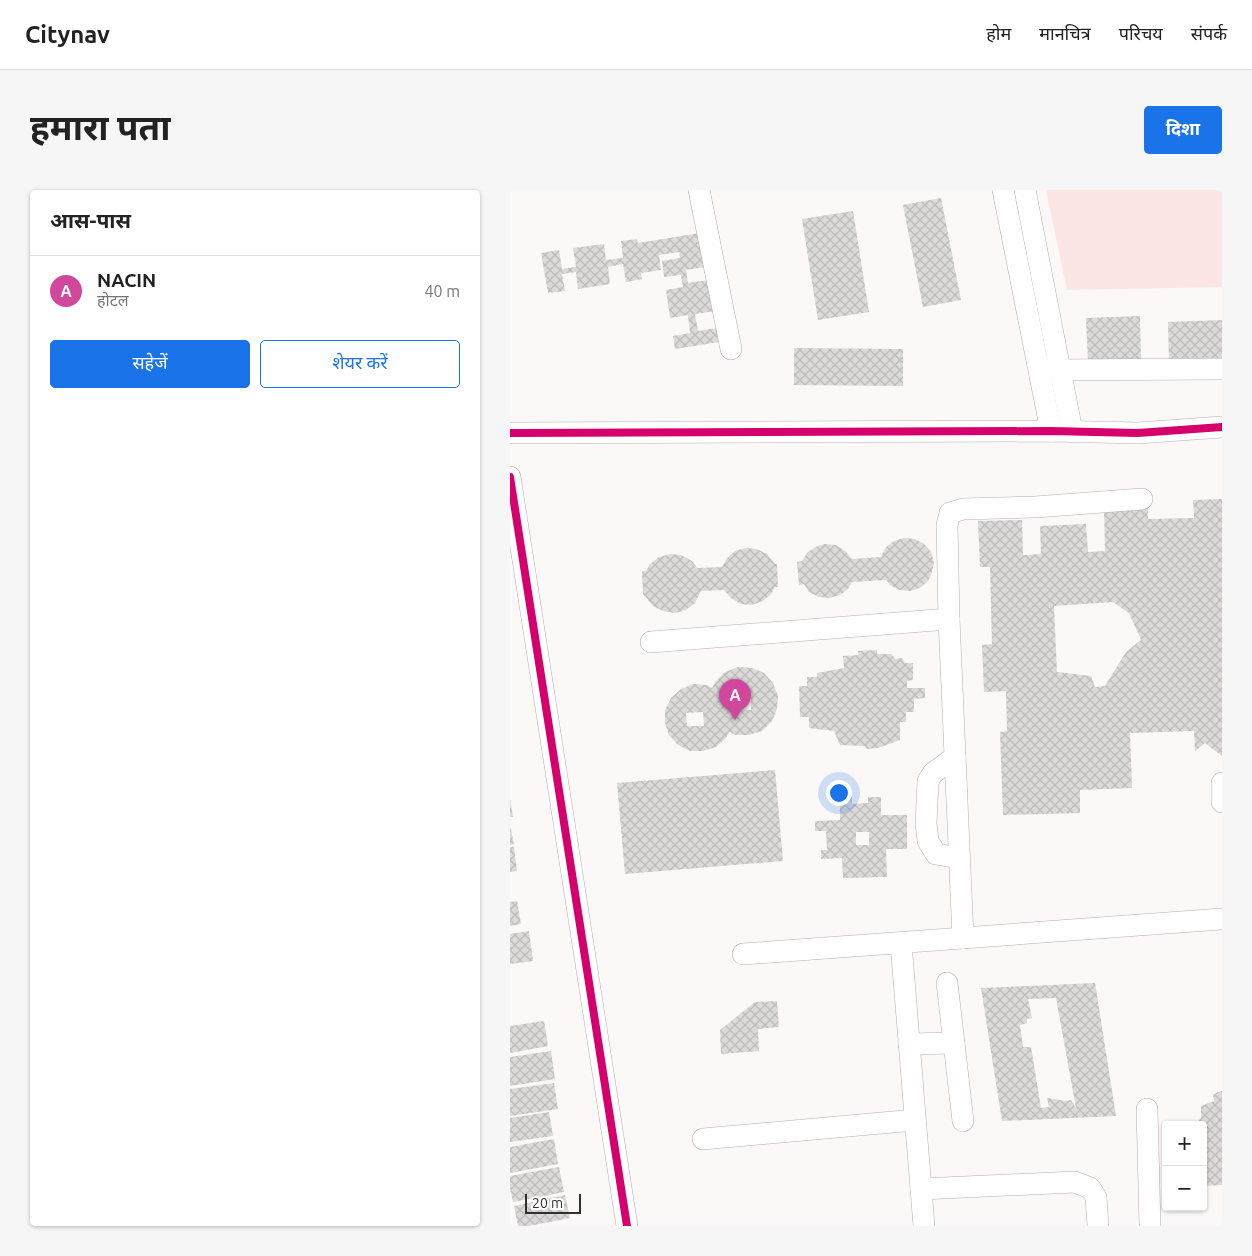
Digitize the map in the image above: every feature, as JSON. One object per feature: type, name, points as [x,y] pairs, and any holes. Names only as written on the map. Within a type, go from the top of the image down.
[{"type":"street","points":[[699,190],[731,349]]},
{"type":"street","points":[[1003,190],[1050,370],[1072,431]]},
{"type":"street","points":[[1025,190],[1050,370],[1051,431]]},
{"type":"street","points":[[1050,370],[1222,369]]},
{"type":"street","points":[[510,433],[1051,431],[1138,433],[1222,427]]},
{"type":"street","points":[[510,477],[628,1226]]},
{"type":"street","points":[[963,938],[949,619],[947,525],[950,513],[963,509],[1035,507],[1142,499]]},
{"type":"street","points":[[651,642],[949,619]]},
{"type":"street","points":[[955,758],[933,773],[928,781],[926,823],[928,841],[936,854],[959,858]]},
{"type":"street","points":[[1222,783],[1222,802]]},
{"type":"street","points":[[743,954],[1222,919]]},
{"type":"street","points":[[901,943],[924,1226]]},
{"type":"street","points":[[947,983],[963,1121]]},
{"type":"street","points":[[909,1044],[954,1043]]},
{"type":"street","points":[[1147,1109],[1150,1226]]},
{"type":"street","points":[[703,1140],[915,1120]]},
{"type":"street","points":[[921,1189],[1076,1182],[1090,1188],[1096,1197],[1098,1226]]},
{"type":"shaded area","points":[[1046,190],[1222,190],[1222,287],[1067,290]]},
{"type":"building","points":[[941,198],[961,300],[923,307],[903,205]]},
{"type":"building","points":[[853,211],[869,312],[818,320],[802,219]]},
{"type":"building","points":[[700,233],[705,267],[686,270],[688,283],[710,280],[715,311],[695,314],[698,331],[717,328],[719,342],[675,349],[673,336],[690,333],[688,315],[670,318],[666,290],[683,287],[681,275],[664,277],[662,261],[680,258],[679,252],[659,255],[661,270],[641,273],[642,279],[626,282],[623,264],[608,267],[610,284],[578,289],[576,272],[562,274],[565,291],[548,293],[541,253],[559,250],[562,269],[576,267],[573,248],[604,244],[606,260],[623,258],[621,241],[637,239],[638,243]]},
{"type":"building","points":[[1140,316],[1141,360],[1088,362],[1086,318]]},
{"type":"building","points":[[1222,320],[1222,359],[1169,361],[1168,322]]},
{"type":"building","points":[[794,348],[903,349],[903,386],[794,385]]},
{"type":"building","points":[[1222,499],[1222,756],[1205,743],[1195,751],[1194,731],[1130,733],[1132,788],[1080,790],[1080,813],[1003,815],[1000,732],[1007,731],[1006,691],[984,692],[982,645],[992,644],[990,567],[980,567],[978,521],[1022,520],[1023,555],[1041,554],[1040,526],[1086,524],[1088,552],[1105,551],[1104,510],[1148,508],[1148,519],[1194,518],[1193,500]],"holes":[[[1113,602],[1129,613],[1141,640],[1126,652],[1105,686],[1095,687],[1091,676],[1057,672],[1054,606]]]},
{"type":"building","points":[[904,538],[915,539],[924,544],[931,552],[934,562],[932,572],[928,581],[920,588],[910,591],[899,590],[890,585],[886,580],[852,582],[848,589],[840,595],[829,598],[819,597],[809,592],[804,584],[799,585],[797,562],[802,561],[807,553],[815,547],[825,544],[836,545],[852,559],[881,557],[886,547],[894,541]]},
{"type":"building","points":[[746,548],[757,549],[767,554],[777,564],[778,587],[775,587],[771,594],[763,601],[752,605],[741,604],[731,598],[724,590],[701,591],[695,603],[686,610],[675,613],[663,611],[653,606],[643,594],[642,571],[646,571],[650,564],[659,557],[670,554],[681,555],[692,561],[697,568],[722,567],[727,558],[735,551]]},
{"type":"building","points":[[877,650],[877,654],[891,654],[896,659],[902,658],[905,663],[913,663],[913,680],[907,681],[907,688],[925,688],[925,698],[914,699],[914,712],[906,712],[906,722],[900,722],[900,740],[878,748],[866,749],[865,746],[840,745],[834,731],[809,728],[809,717],[800,717],[799,686],[807,686],[807,677],[817,677],[817,673],[844,668],[843,656],[859,655],[858,651]]},
{"type":"building","points":[[738,667],[752,668],[764,673],[773,683],[778,696],[777,709],[772,721],[762,731],[749,735],[736,735],[729,732],[726,738],[716,747],[703,751],[690,751],[678,745],[669,735],[665,723],[665,710],[671,698],[681,689],[693,684],[707,685],[712,688],[725,672]],"holes":[[[732,697],[751,697],[751,710],[732,709]],[[703,712],[704,726],[687,726],[686,713]]]},
{"type":"building","points":[[775,770],[783,861],[625,874],[617,783]]},
{"type":"building","points":[[840,797],[852,797],[852,804],[868,803],[868,797],[881,797],[881,815],[907,815],[907,849],[886,849],[887,877],[843,878],[842,858],[821,859],[821,850],[827,850],[826,831],[815,831],[815,821],[840,820]],"holes":[[[856,832],[869,832],[869,845],[856,845]]]},
{"type":"building","points":[[510,799],[513,817],[510,817]]},
{"type":"building","points":[[510,826],[514,844],[510,845]]},
{"type":"building","points":[[510,847],[514,847],[517,871],[510,872]]},
{"type":"building","points":[[517,901],[521,924],[510,926],[510,902]]},
{"type":"building","points":[[529,931],[533,961],[510,964],[510,934]]},
{"type":"building","points":[[1095,983],[1116,1116],[1002,1121],[981,988]],"holes":[[[1056,998],[1076,1108],[1071,1100],[1047,1098],[1049,1107],[1041,1108],[1031,1047],[1023,1047],[1020,1025],[1027,1023],[1027,1019],[1032,1018],[1028,999]]]},
{"type":"building","points":[[777,1001],[779,1027],[758,1029],[759,1051],[721,1054],[720,1030],[755,1002]]},
{"type":"building","points":[[544,1021],[548,1046],[510,1053],[510,1026]]},
{"type":"building","points":[[551,1051],[555,1079],[510,1086],[510,1057]]},
{"type":"building","points":[[554,1083],[558,1109],[510,1116],[510,1089]]},
{"type":"building","points":[[1222,1091],[1222,1185],[1207,1186],[1207,1121],[1198,1121],[1201,1118],[1201,1106],[1214,1101],[1213,1095]]},
{"type":"building","points":[[549,1112],[553,1136],[510,1142],[510,1118]]},
{"type":"building","points":[[554,1139],[558,1164],[510,1173],[510,1147]]},
{"type":"building","points":[[559,1167],[564,1192],[513,1202],[510,1176]]},
{"type":"building","points":[[565,1195],[570,1218],[529,1226],[518,1226],[514,1206]]},
{"type":"cycle path","points":[[510,433],[1051,431],[1138,433],[1222,427]]},
{"type":"cycle path","points":[[510,477],[627,1226]]},
{"type":"place","name":"NACIN","points":[[735,720]]}]
